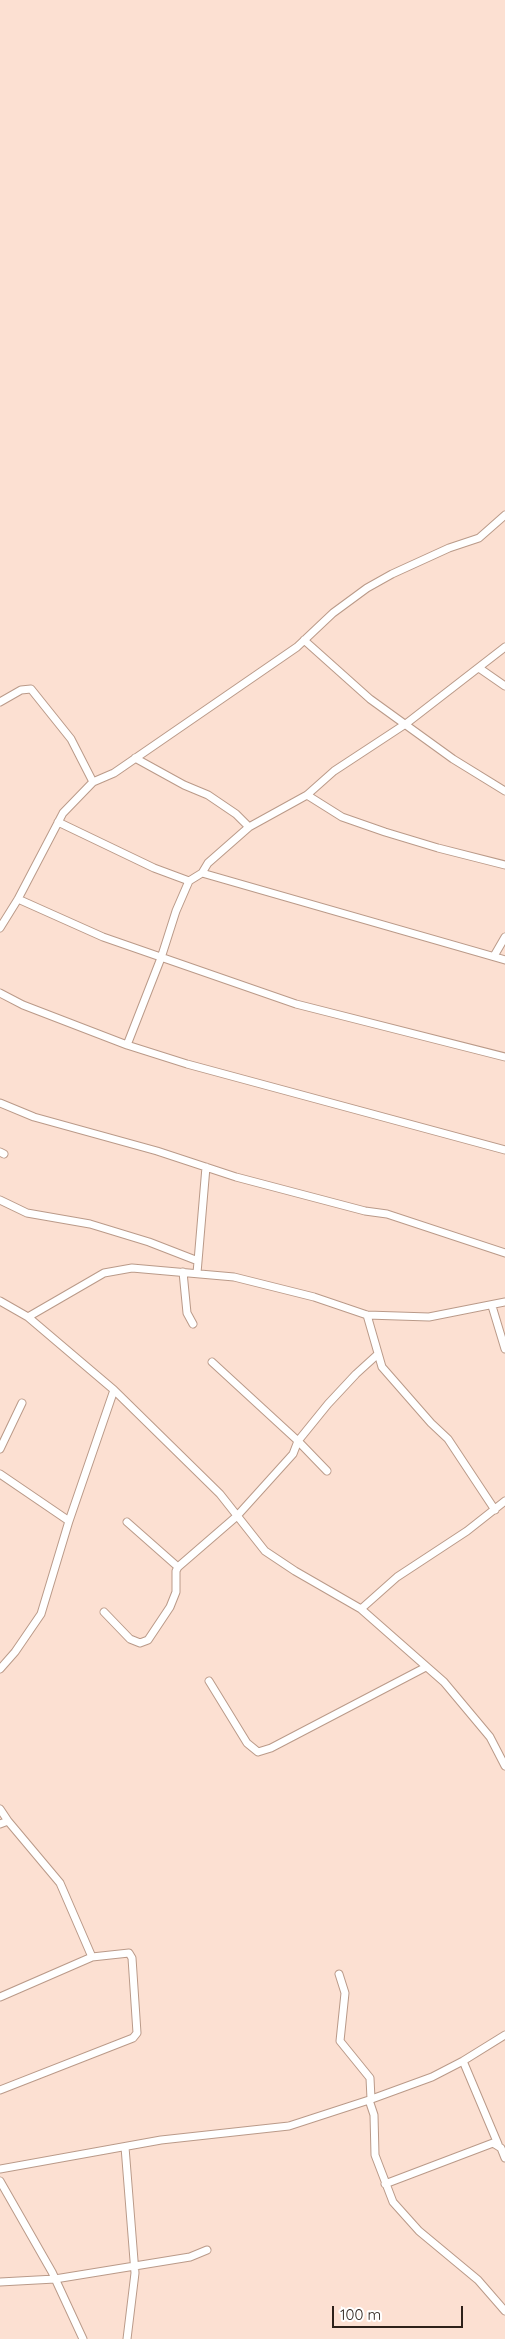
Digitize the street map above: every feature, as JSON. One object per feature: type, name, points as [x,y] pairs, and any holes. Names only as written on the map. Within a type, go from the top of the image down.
[{"type":"street","points":[[0,928],[18,900],[63,813],[93,782],[114,773],[304,640],[333,613],[368,588],[392,574],[449,548],[479,538],[504,518]]},
{"type":"street","points":[[304,640],[370,699],[407,723],[453,759],[505,791]]},
{"type":"street","points":[[127,1045],[161,958],[176,911],[189,881],[202,872],[208,863],[249,827],[307,795],[334,771],[407,723],[505,647]]},
{"type":"street","points":[[479,668],[505,686]]},
{"type":"street","points":[[0,702],[21,690],[31,689],[72,740],[93,782]]},
{"type":"street","points":[[135,758],[184,785],[208,795],[236,814],[249,827]]},
{"type":"street","points":[[307,795],[342,817],[438,848],[505,865]]},
{"type":"street","points":[[58,822],[154,868],[189,881]]},
{"type":"street","points":[[202,872],[505,960]]},
{"type":"street","points":[[18,900],[103,937],[296,1004],[505,1057]]},
{"type":"street","points":[[494,956],[505,937]]},
{"type":"street","points":[[0,993],[10,1000],[127,1045],[187,1064],[505,1150]]},
{"type":"street","points":[[0,1103],[34,1117],[157,1151],[206,1167],[365,1211],[387,1214],[505,1253]]},
{"type":"street","points":[[197,1273],[206,1167]]},
{"type":"street","points":[[0,1200],[27,1213],[90,1224],[149,1242],[198,1261]]},
{"type":"street","points":[[28,1317],[104,1273],[132,1268],[234,1277],[305,1294],[367,1315],[429,1317],[505,1302]]},
{"type":"street","points":[[183,1272],[187,1313],[193,1324]]},
{"type":"street","points":[[0,1301],[28,1317],[114,1390],[220,1494],[265,1551],[360,1609],[444,1682],[480,1723],[490,1737],[505,1766]]},
{"type":"street","points":[[492,1306],[505,1349]]},
{"type":"street","points":[[367,1315],[382,1367],[431,1423],[448,1439],[495,1510]]},
{"type":"street","points":[[104,1612],[130,1639],[140,1643],[148,1640],[170,1607],[176,1592],[176,1571],[178,1566],[237,1516],[293,1454],[298,1441],[328,1404],[378,1354]]},
{"type":"street","points":[[212,1362],[298,1441],[326,1471]]},
{"type":"street","points":[[0,1669],[15,1652],[41,1614],[69,1521],[114,1390]]},
{"type":"street","points":[[0,1450],[22,1403]]},
{"type":"street","points":[[0,1474],[69,1521]]},
{"type":"street","points":[[360,1609],[397,1576],[467,1531],[505,1501]]},
{"type":"street","points":[[128,1522],[178,1566]]},
{"type":"street","points":[[209,1681],[246,1743],[258,1752],[271,1748],[426,1667]]},
{"type":"street","points":[[0,1809],[60,1883],[92,1957]]},
{"type":"street","points":[[0,1824],[8,1821]]},
{"type":"street","points":[[0,1997],[92,1957],[129,1953],[131,1955],[138,2033],[126,2042],[0,2090]]},
{"type":"street","points":[[339,1974],[345,1993],[340,2041],[370,2078],[370,2099],[374,2115],[375,2155],[385,2184],[402,2214],[440,2249],[460,2263],[478,2280],[505,2311]]},
{"type":"street","points":[[0,2169],[31,2162],[171,2139],[289,2126],[432,2076],[463,2061],[505,2035]]},
{"type":"street","points":[[463,2061],[505,2158]]},
{"type":"street","points":[[385,2184],[493,2143],[498,2144]]},
{"type":"street","points":[[125,2147],[135,2265],[127,2339]]},
{"type":"street","points":[[0,2181],[55,2279],[81,2339]]},
{"type":"street","points":[[0,2282],[55,2279],[190,2257],[207,2250]]}]
